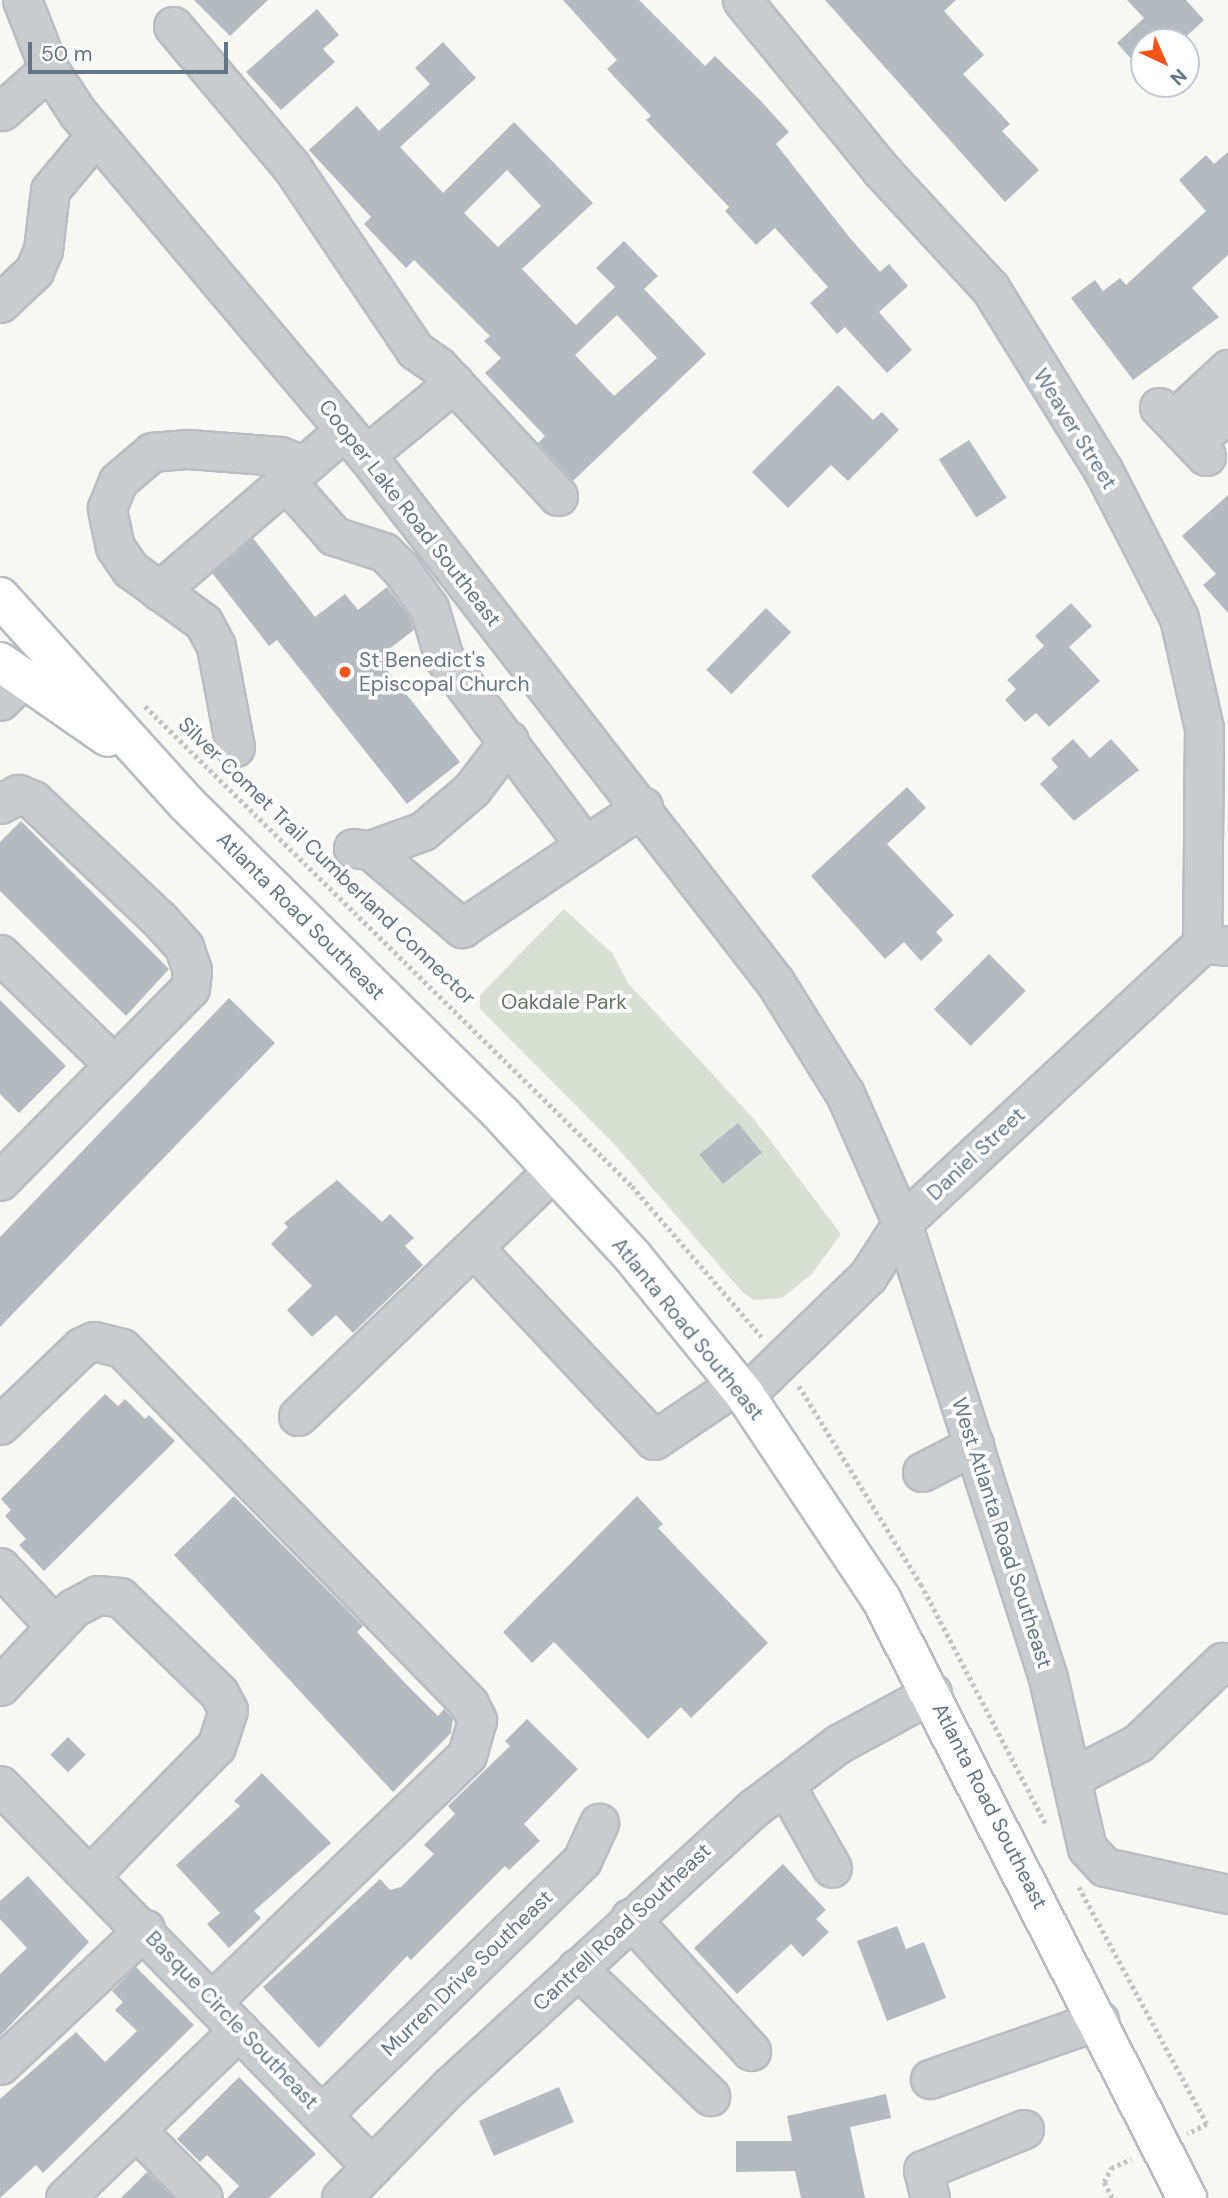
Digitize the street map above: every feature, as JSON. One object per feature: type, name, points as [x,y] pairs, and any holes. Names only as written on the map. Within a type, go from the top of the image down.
[{"type":"main road","name":"Atlanta Road Southeast","points":[[0,597],[155,771],[553,1171],[741,1390],[853,1551],[932,1693],[1187,2198]]},
{"type":"main road","points":[[8,680],[155,771]]},
{"type":"street","points":[[2,111],[49,69],[22,0]]},
{"type":"street","name":"Weaver Street","points":[[742,0],[881,170],[990,288],[1103,470],[1179,618],[1204,728],[1215,821],[1215,945]]},
{"type":"street","points":[[173,26],[291,166],[333,222],[380,306],[415,350],[454,383],[558,496]]},
{"type":"street","name":"Cooper Lake Road Southeast","points":[[49,69],[96,135],[355,442],[643,807],[775,982],[845,1094],[902,1223]]},
{"type":"street","points":[[0,303],[34,271],[43,250],[50,190],[96,135]]},
{"type":"street","points":[[1228,369],[1183,431],[1228,411]]},
{"type":"street","points":[[159,591],[293,473],[355,442],[454,383]]},
{"type":"street","points":[[235,747],[216,646],[203,622],[130,569],[115,547],[107,508],[134,462],[152,452],[188,449],[280,456],[334,536],[384,552],[401,569],[429,608],[444,658],[509,740],[585,845]]},
{"type":"street","points":[[509,740],[458,804],[423,831],[357,849],[462,928],[643,807]]},
{"type":"street","points":[[0,804],[18,794],[33,800],[184,947],[190,988],[114,1065],[7,1159]]},
{"type":"street","name":"Daniel Street","points":[[474,1248],[654,1440],[741,1390],[868,1276],[902,1223],[1215,945]]},
{"type":"street","points":[[0,954],[114,1065]]},
{"type":"street","points":[[298,1416],[553,1171]]},
{"type":"street","name":"West Atlanta Road Southeast","points":[[902,1223],[1048,1678],[1087,1848],[1105,1867],[1228,1894]]},
{"type":"street","points":[[0,1425],[81,1347],[94,1341],[121,1348],[469,1704],[477,1720],[467,1755],[212,2001]]},
{"type":"street","points":[[922,1472],[974,1445]]},
{"type":"street","points":[[0,1567],[55,1626]]},
{"type":"street","points":[[0,1686],[55,1626],[97,1595],[120,1597],[219,1693],[228,1710],[216,1746],[90,1875]]},
{"type":"street","points":[[1071,1778],[1138,1743],[1223,1662]]},
{"type":"street","name":"Cantrell Road Southeast","points":[[341,2198],[630,1918],[785,1784],[838,1744],[932,1693]]},
{"type":"street","points":[[785,1784],[832,1868]]},
{"type":"street","name":"Basque Circle Southeast","points":[[5,1801],[90,1875],[145,1929],[372,2167]]},
{"type":"street","name":"Murren Drive Southeast","points":[[322,2113],[582,1860],[599,1823]]},
{"type":"street","points":[[630,1918],[751,2051]]},
{"type":"street","points":[[0,2065],[145,1929]]},
{"type":"street","points":[[577,1968],[710,2096]]},
{"type":"street","points":[[930,2079],[1099,2020]]},
{"type":"street","points":[[65,2198],[239,2030]]},
{"type":"street","points":[[930,2198],[923,2171],[1024,2129]]},
{"type":"street","points":[[136,2130],[203,2198]]},
{"type":"path","name":"Silver Comet Trail Cumberland Connector","points":[[142,702],[526,1078],[742,1310]]},
{"type":"green space","name":"Oakdale Park","points":[[564,909],[613,954],[628,983],[753,1118],[841,1234],[811,1275],[782,1298],[754,1300],[742,1292],[616,1146],[480,1009],[480,995]]},
{"type":"building","points":[[194,0],[268,0],[230,36]]},
{"type":"building","points":[[563,0],[639,0],[705,66],[715,56],[760,100],[789,132],[776,144],[850,238],[880,272],[889,264],[908,286],[879,312],[912,350],[887,373],[845,327],[837,334],[810,303],[828,287],[775,228],[756,245],[725,211],[729,207],[646,120],[651,116],[607,69],[617,60]]},
{"type":"building","points":[[825,0],[956,0],[944,11],[984,55],[963,74],[1010,124],[1002,131],[1039,170],[1005,202]]},
{"type":"building","points":[[1127,0],[1186,0],[1204,20],[1195,28],[1133,28],[1144,18]]},
{"type":"building","points":[[317,9],[339,35],[323,49],[335,62],[281,110],[246,72]]},
{"type":"building","points":[[1130,31],[1130,57],[1117,43]]},
{"type":"building","points":[[443,42],[476,78],[400,147],[443,193],[514,122],[593,203],[522,269],[576,325],[615,287],[596,268],[624,241],[658,276],[644,289],[706,354],[573,481],[538,443],[545,436],[485,373],[501,358],[484,341],[490,336],[414,260],[406,268],[364,224],[371,217],[309,150],[357,106],[379,131],[430,84],[415,68]],"holes":[[[507,170],[541,206],[498,247],[464,213]],[[617,315],[657,358],[614,396],[575,355]]]},
{"type":"building","points":[[1228,152],[1228,255],[1192,288],[1219,317],[1133,380],[1071,298],[1095,280],[1103,291],[1120,278],[1126,285],[1206,211],[1179,180],[1206,155],[1214,164]]},
{"type":"building","points":[[838,385],[873,420],[882,412],[899,430],[848,481],[831,465],[788,508],[752,472]]},
{"type":"building","points":[[969,440],[1007,498],[976,517],[939,460]]},
{"type":"building","points":[[1228,495],[1228,613],[1203,585],[1216,574],[1182,536]]},
{"type":"building","name":"St Benedict's Episcopal Church","points":[[253,538],[315,617],[345,594],[358,610],[387,587],[410,617],[414,630],[389,649],[399,662],[388,671],[460,762],[407,804],[277,640],[269,646],[212,573]]},
{"type":"building","points":[[1071,603],[1092,626],[1069,647],[1100,681],[1049,727],[1036,713],[1025,722],[1005,700],[1016,689],[1007,680],[1044,646],[1035,636]]},
{"type":"building","points":[[766,608],[791,632],[731,694],[706,670]]},
{"type":"building","points":[[1073,739],[1090,758],[1111,739],[1139,770],[1074,821],[1040,784],[1058,767],[1051,759]]},
{"type":"building","points":[[907,787],[926,808],[887,844],[954,915],[936,932],[943,940],[921,961],[904,942],[885,959],[811,876]]},
{"type":"building","points":[[21,821],[169,969],[126,1016],[0,891],[0,842]]},
{"type":"building","points":[[989,954],[1026,991],[971,1046],[934,1009]]},
{"type":"building","points":[[229,998],[275,1043],[0,1327],[0,1237]]},
{"type":"building","points":[[0,1000],[66,1066],[19,1113],[0,1094]]},
{"type":"building","points":[[738,1123],[762,1153],[723,1184],[699,1154]]},
{"type":"building","points":[[337,1180],[382,1222],[390,1214],[414,1238],[405,1246],[423,1265],[353,1333],[336,1315],[312,1337],[287,1310],[312,1286],[271,1244],[288,1227],[284,1223]]},
{"type":"building","points":[[105,1394],[118,1406],[125,1399],[145,1419],[149,1415],[175,1441],[44,1571],[19,1545],[26,1539],[5,1516],[11,1510],[1,1499]]},
{"type":"building","points":[[234,1496],[363,1626],[357,1632],[406,1684],[438,1716],[444,1709],[453,1718],[451,1733],[393,1792],[174,1555]]},
{"type":"building","points":[[637,1496],[663,1524],[658,1528],[768,1643],[691,1718],[681,1707],[648,1739],[554,1642],[532,1663],[503,1632]]},
{"type":"building","points":[[527,1719],[578,1769],[524,1824],[540,1841],[509,1870],[505,1866],[411,1960],[407,1956],[319,2048],[263,1987],[380,1879],[390,1890],[401,1887],[434,1854],[424,1845],[455,1814],[448,1806],[510,1746],[505,1741]]},
{"type":"building","points":[[68,1737],[86,1755],[68,1772],[50,1755]]},
{"type":"building","points":[[262,1773],[331,1843],[254,1911],[261,1918],[229,1948],[207,1924],[220,1913],[176,1865],[240,1806],[234,1801]]},
{"type":"building","points":[[783,1864],[826,1910],[816,1919],[829,1932],[803,1957],[791,1944],[737,1994],[694,1948]]},
{"type":"building","points":[[28,1876],[89,1942],[0,2036],[0,1974],[27,1948],[0,1919],[0,1901]]},
{"type":"building","points":[[897,1926],[906,1949],[924,1942],[946,1998],[887,2021],[857,1941]]},
{"type":"building","points":[[136,1967],[194,2025],[43,2173],[36,2165],[0,2198],[0,2099],[76,2032],[105,2062],[137,2031],[115,2010],[123,2002],[112,1991]]},
{"type":"building","points":[[239,2077],[316,2154],[269,2198],[227,2198],[239,2186],[207,2155],[200,2162],[177,2139]]},
{"type":"building","points":[[559,2087],[574,2122],[494,2156],[479,2121]]},
{"type":"building","points":[[886,2094],[891,2118],[850,2127],[865,2198],[801,2198],[795,2171],[736,2172],[736,2141],[792,2141],[787,2116]]},
{"type":"building","points":[[147,2172],[174,2198],[121,2198]]},
{"type":"place","name":"St Benedict's Episcopal Church","points":[[345,672]]}]
